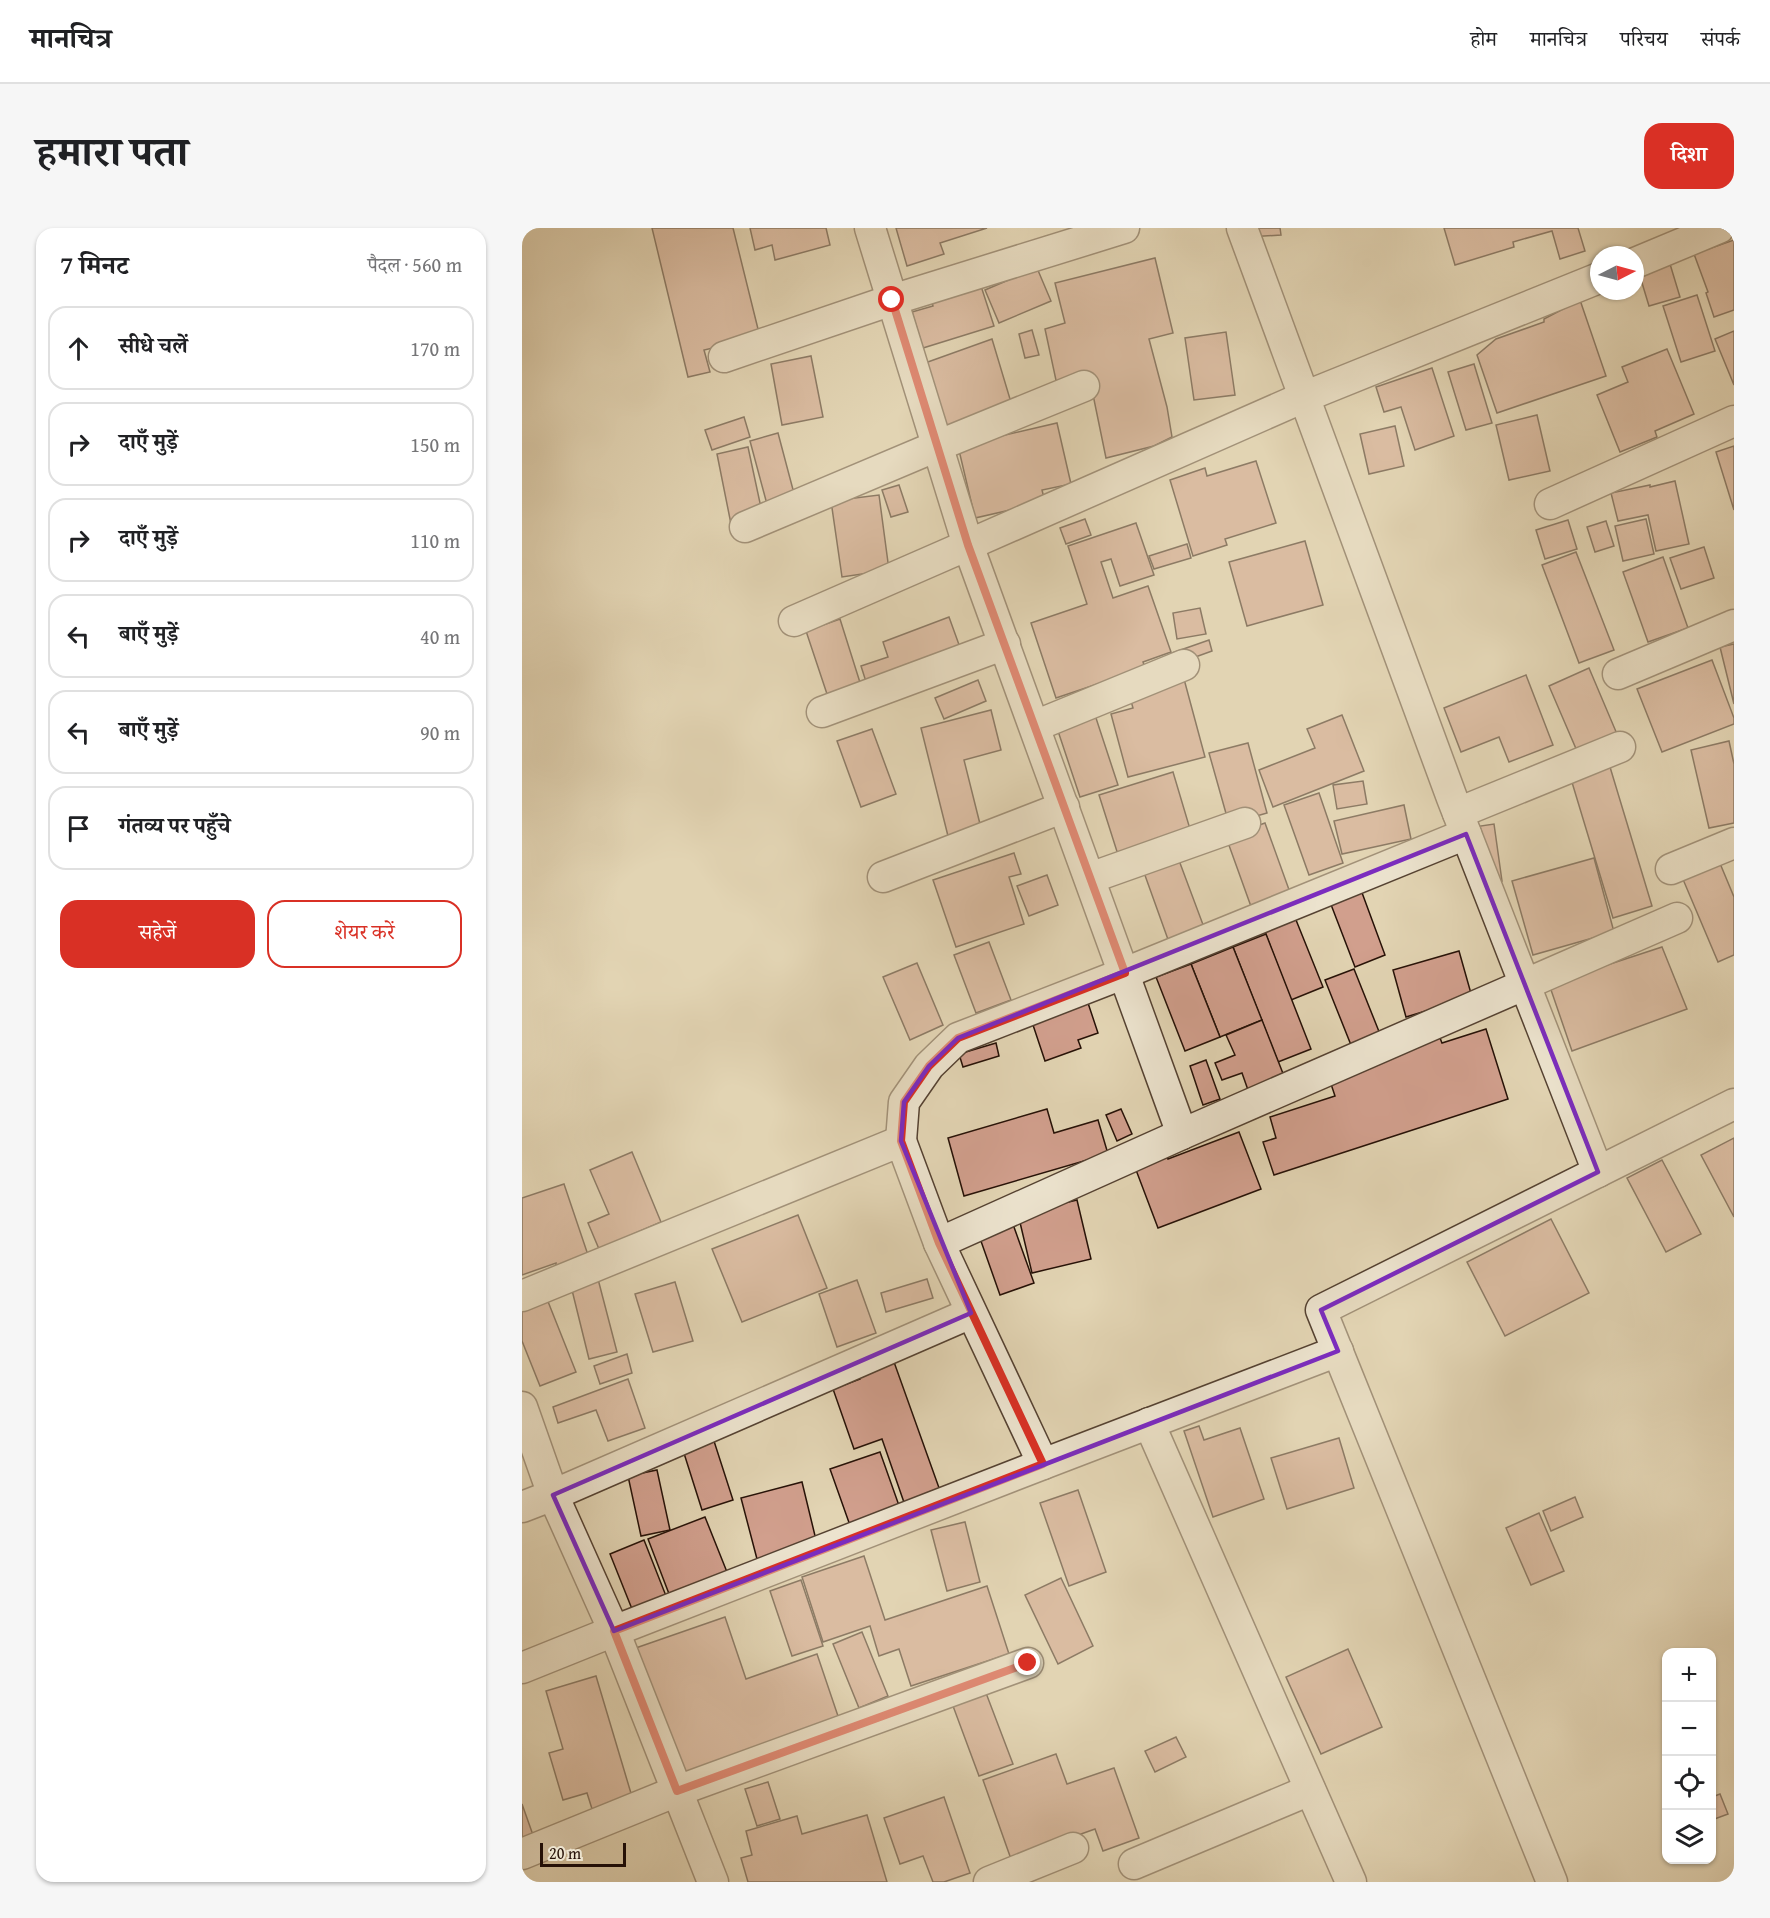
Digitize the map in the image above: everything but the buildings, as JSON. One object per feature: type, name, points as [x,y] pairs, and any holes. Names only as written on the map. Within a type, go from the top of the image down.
[{"type":"street","points":[[870,228],[968,545],[1182,1134]]},
{"type":"street","points":[[724,357],[892,300],[1124,228]]},
{"type":"street","points":[[1242,228],[1462,824],[1598,1172]]},
{"type":"street","points":[[1644,259],[1719,228]]},
{"type":"street","points":[[794,621],[1304,397],[1590,282]]},
{"type":"street","points":[[745,527],[1084,386]]},
{"type":"street","points":[[1550,504],[1734,421]]},
{"type":"street","points":[[1618,674],[1734,625]]},
{"type":"street","points":[[822,712],[1005,644]]},
{"type":"street","points":[[1035,726],[1184,665]]},
{"type":"street","points":[[1043,1464],[939,1243],[901,1141],[904,1102],[929,1066],[958,1038],[1125,973],[1462,824],[1620,747]]},
{"type":"street","points":[[883,877],[1064,807]]},
{"type":"street","points":[[1090,878],[1245,823]]},
{"type":"street","points":[[1671,869],[1734,843]]},
{"type":"street","points":[[939,1243],[1182,1134],[1677,918]]},
{"type":"street","points":[[1552,1882],[1321,1310],[1734,1104]]},
{"type":"street","points":[[522,1296],[901,1141]]},
{"type":"street","points":[[522,1507],[971,1313]]},
{"type":"street","points":[[522,1668],[1338,1351]]},
{"type":"street","points":[[522,1407],[553,1495],[614,1631],[713,1882]]},
{"type":"street","points":[[1149,1424],[1351,1882]]},
{"type":"street","points":[[522,1854],[677,1791],[1028,1663]]},
{"type":"street","points":[[1134,1864],[1310,1790]]},
{"type":"street","points":[[989,1882],[1073,1848]]},
{"type":"highlighted area","points":[[1466,834],[1598,1172],[1321,1310],[1338,1351],[614,1631],[553,1495],[971,1313],[901,1141],[904,1102],[929,1066],[958,1038]]},
{"type":"route","points":[[892,300],[968,545],[1125,973],[958,1038],[929,1066],[904,1102],[901,1141],[939,1243],[1043,1464],[614,1631],[677,1791],[1028,1663]]}]
